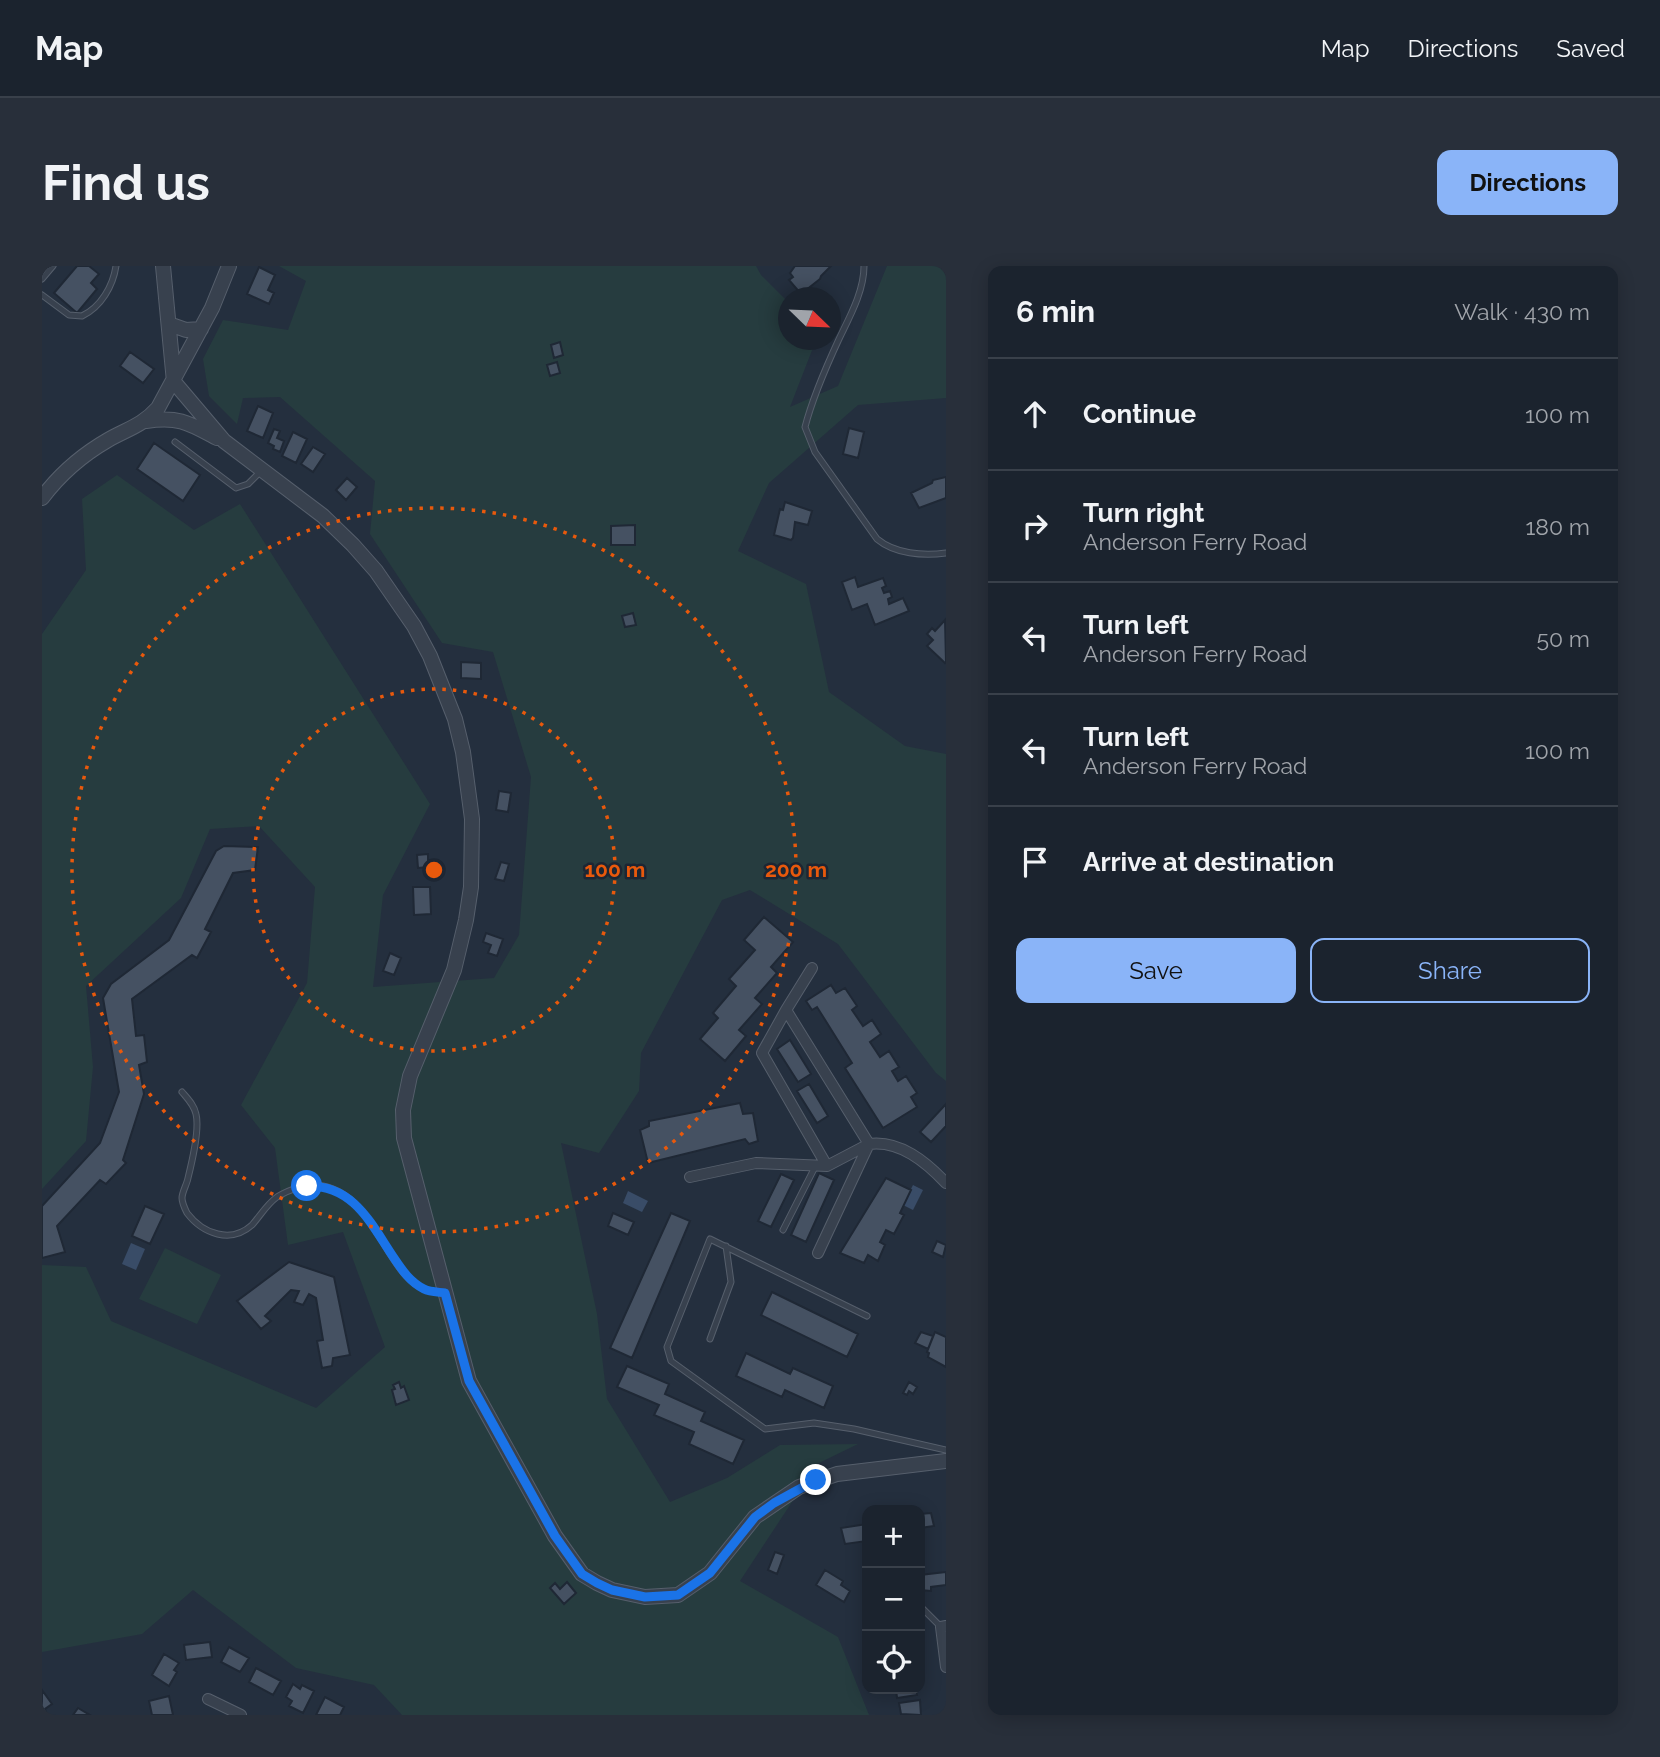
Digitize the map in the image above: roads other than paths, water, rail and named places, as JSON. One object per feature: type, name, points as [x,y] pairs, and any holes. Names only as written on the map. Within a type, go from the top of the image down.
[{"type":"street","points":[[163,266],[174,382],[224,441]]},
{"type":"street","points":[[42,498],[69,467],[86,453],[146,421],[158,408],[201,329],[229,266]]},
{"type":"street","points":[[169,324],[186,330],[201,329]]},
{"type":"street","points":[[146,421],[169,418],[188,422],[224,441],[323,516],[354,545],[396,598],[435,666],[455,719],[463,752],[472,819],[471,887],[454,970],[410,1076],[403,1110],[404,1138],[469,1381],[548,1524],[582,1574],[612,1590],[645,1597],[678,1595],[710,1573],[755,1517],[774,1503],[816,1480],[858,1470],[946,1461]]},
{"type":"street","points":[[812,968],[762,1053],[822,1165]]},
{"type":"street","points":[[786,1010],[869,1144]]},
{"type":"street","points":[[818,1253],[869,1144]]},
{"type":"street","points":[[690,1177],[756,1163],[822,1165],[869,1144],[886,1145],[915,1155],[946,1183]]},
{"type":"street","points":[[944,1626],[946,1667]]},
{"type":"street","points":[[208,1699],[241,1715]]},
{"type":"lane","points":[[42,279],[53,266]]},
{"type":"lane","points":[[42,295],[69,315],[82,316],[106,294],[116,266]]},
{"type":"lane","points":[[864,266],[864,279],[805,426],[815,452],[877,539],[887,547],[903,551],[946,553]]},
{"type":"lane","points":[[175,443],[236,488],[248,484],[262,470]]},
{"type":"lane","points":[[182,1092],[192,1103],[197,1116],[188,1179],[182,1198],[184,1209],[194,1221],[208,1231],[223,1236],[236,1235],[250,1226],[277,1198],[294,1189],[322,1186],[335,1190],[360,1208],[405,1274],[416,1284],[426,1290],[445,1293]]},
{"type":"lane","points":[[783,1230],[822,1165]]},
{"type":"lane","points":[[867,1316],[710,1239],[667,1347],[671,1361],[765,1429],[814,1423],[854,1429],[946,1450]]},
{"type":"lane","points":[[710,1339],[732,1282],[726,1246]]},
{"type":"lane","points":[[925,1610],[944,1626]]},
{"type":"water","points":[[913,1185],[923,1190],[913,1210],[903,1205]]},
{"type":"water","points":[[628,1191],[648,1201],[642,1212],[623,1203]]},
{"type":"water","points":[[131,1243],[145,1249],[136,1270],[122,1264]]}]
